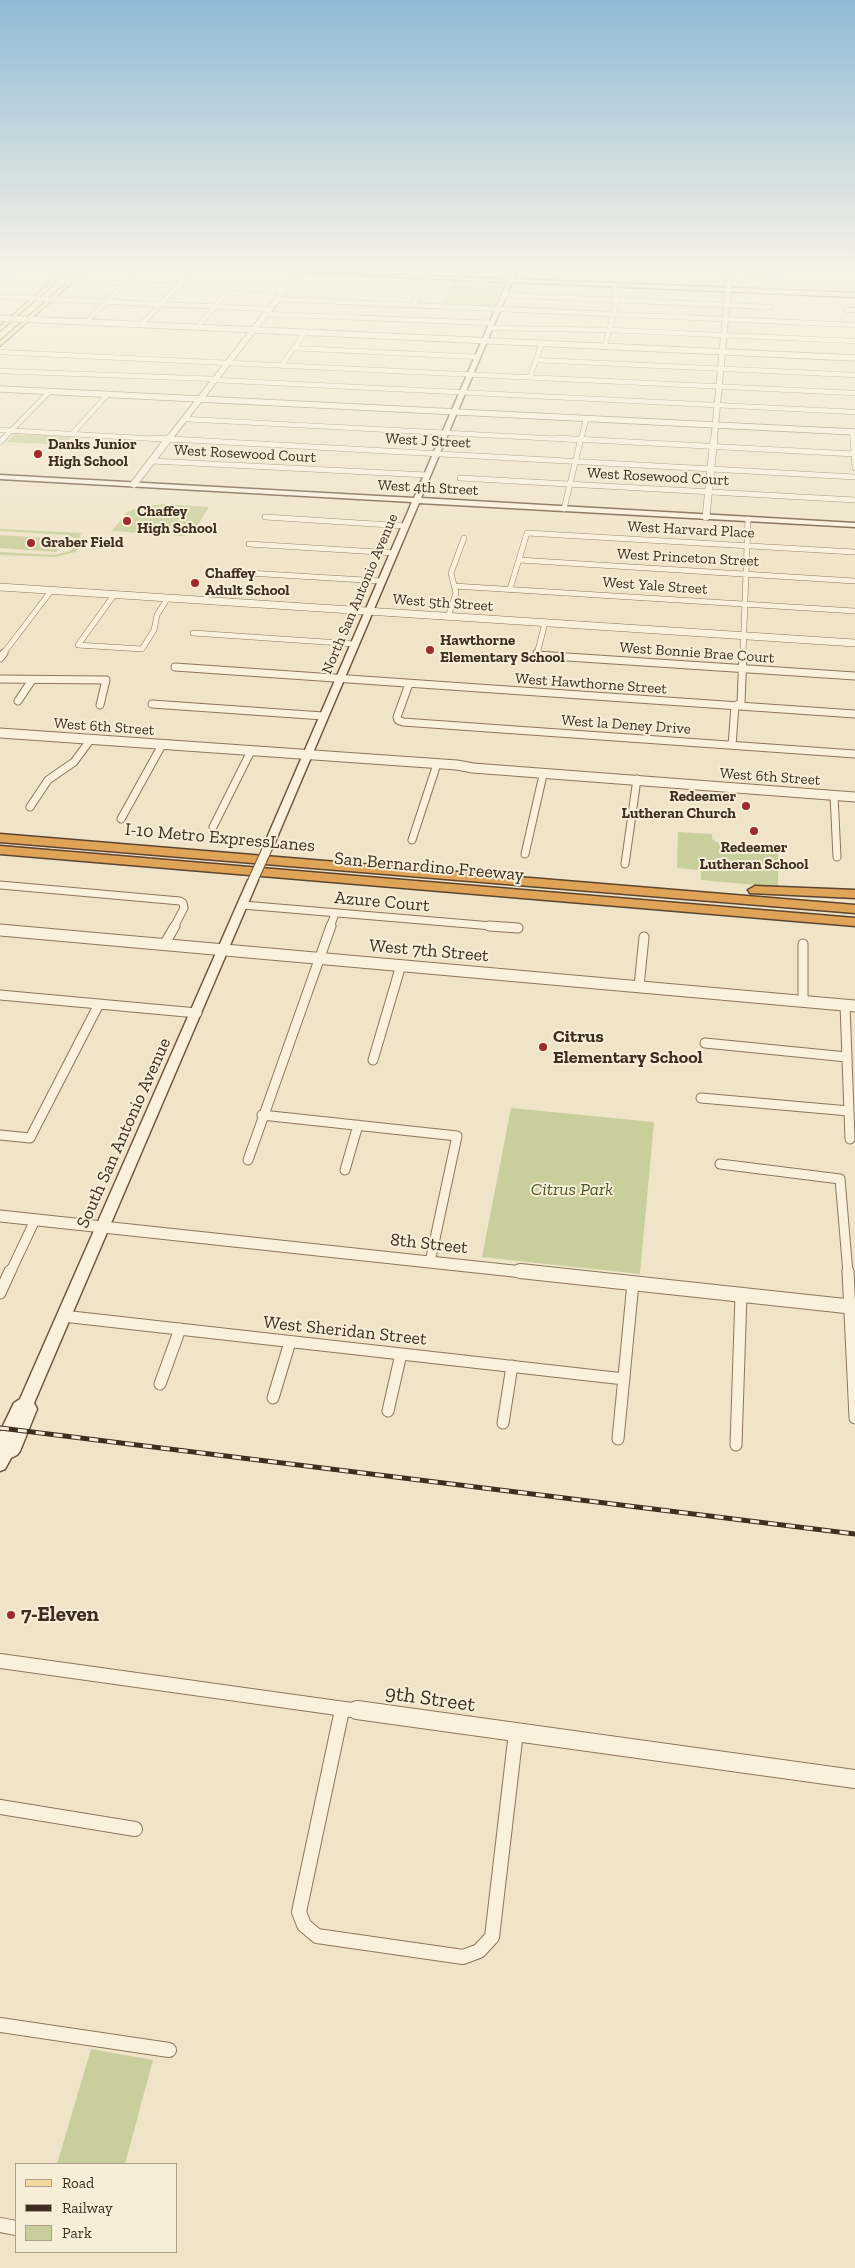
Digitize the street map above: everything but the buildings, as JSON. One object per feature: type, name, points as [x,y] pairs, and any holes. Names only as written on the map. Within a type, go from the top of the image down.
[{"type":"highway","name":"San Bernardino Freeway","points":[[0,833],[855,902]]},
{"type":"highway","name":"I-10 Metro ExpressLanes","points":[[0,838],[855,908]]},
{"type":"highway","name":"I-10 Metro ExpressLanes","points":[[0,845],[855,914]]},
{"type":"highway","name":"San Bernardino Freeway","points":[[0,850],[855,922]]},
{"type":"highway","points":[[683,887],[701,885],[855,894]]},
{"type":"highway","points":[[624,902],[651,908],[855,930]]},
{"type":"highway","points":[[754,907],[839,920]]},
{"type":"main road","name":"North San Antonio Avenue","points":[[268,847],[469,376]]},
{"type":"main road","name":"West 4th Street","points":[[0,476],[855,525]]},
{"type":"main road","name":"South San Antonio Avenue","points":[[1,1455],[9,1429],[19,1407],[26,1403],[268,847]]},
{"type":"main road","points":[[1,1455],[12,1452],[30,1408],[26,1403]]},
{"type":"street","points":[[116,376],[855,412]]},
{"type":"street","points":[[134,484],[219,376]]},
{"type":"street","points":[[507,376],[855,393]]},
{"type":"street","points":[[706,517],[720,376]]},
{"type":"street","points":[[0,389],[854,432],[855,468]]},
{"type":"street","points":[[0,442],[50,391]]},
{"type":"street","points":[[72,434],[108,394]]},
{"type":"street","points":[[185,419],[854,454]]},
{"type":"street","points":[[564,509],[586,419]]},
{"type":"street","name":"West J Street","points":[[0,430],[855,477]]},
{"type":"street","name":"West Rosewood Court","points":[[152,461],[428,475]]},
{"type":"street","name":"West Rosewood Court","points":[[460,478],[855,500]]},
{"type":"street","points":[[265,518],[406,526]]},
{"type":"street","points":[[732,746],[735,706],[741,704],[748,519]]},
{"type":"street","points":[[510,589],[527,533]]},
{"type":"street","name":"West Harvard Place","points":[[527,533],[854,552]]},
{"type":"street","points":[[448,617],[456,593],[452,573],[464,538]]},
{"type":"street","points":[[250,544],[394,552]]},
{"type":"street","name":"West Princeton Street","points":[[519,560],[855,580]]},
{"type":"street","points":[[232,572],[382,581]]},
{"type":"street","name":"West Yale Street","points":[[454,586],[855,611]]},
{"type":"street","name":"West 5th Street","points":[[0,587],[855,643]]},
{"type":"street","points":[[0,658],[51,591]]},
{"type":"street","points":[[114,595],[78,645],[142,649],[152,633],[157,615],[168,599]]},
{"type":"street","name":"West Bonnie Brae Court","points":[[545,623],[537,655],[855,676]]},
{"type":"street","points":[[194,633],[355,644]]},
{"type":"street","name":"West Hawthorne Street","points":[[175,667],[855,714]]},
{"type":"street","points":[[0,679],[106,680],[100,705]]},
{"type":"street","points":[[18,700],[32,680]]},
{"type":"street","name":"West la Deney Drive","points":[[409,684],[397,719],[404,722],[855,754]]},
{"type":"street","points":[[152,704],[324,716]]},
{"type":"street","name":"West 6th Street","points":[[0,733],[572,776]]},
{"type":"street","points":[[30,807],[48,780],[74,762],[90,740]]},
{"type":"street","points":[[121,819],[162,745]]},
{"type":"street","points":[[213,827],[251,752]]},
{"type":"street","points":[[412,840],[437,766]]},
{"type":"street","name":"West 6th Street","points":[[504,770],[543,776],[584,776],[855,797]]},
{"type":"street","points":[[525,854],[543,776]]},
{"type":"street","points":[[625,864],[637,781]]},
{"type":"street","points":[[834,796],[837,857]]},
{"type":"street","points":[[0,885],[180,901],[183,903],[184,908],[164,945]]},
{"type":"street","name":"Azure Court","points":[[243,906],[518,928]]},
{"type":"street","points":[[248,1160],[262,1115],[335,914]]},
{"type":"street","name":"West 7th Street","points":[[1,933],[401,965],[850,1005]]},
{"type":"street","points":[[639,986],[644,936]]},
{"type":"street","points":[[803,944],[803,1001]]},
{"type":"street","points":[[373,1060],[401,965]]},
{"type":"street","points":[[0,995],[197,1013]]},
{"type":"street","points":[[0,1135],[30,1138],[99,1004]]},
{"type":"street","points":[[850,1005],[847,1057],[850,1139]]},
{"type":"street","points":[[705,1043],[847,1057]]},
{"type":"street","points":[[701,1098],[849,1111]]},
{"type":"street","points":[[262,1115],[458,1136],[430,1262]]},
{"type":"street","points":[[346,1170],[358,1126]]},
{"type":"street","points":[[720,1164],[840,1179],[853,1307],[855,1418]]},
{"type":"street","name":"8th Street","points":[[0,1216],[853,1307]]},
{"type":"street","points":[[0,1293],[35,1220]]},
{"type":"street","points":[[618,1439],[633,1283]]},
{"type":"street","points":[[736,1445],[741,1295]]},
{"type":"street","name":"West Sheridan Street","points":[[63,1316],[624,1379]]},
{"type":"street","points":[[160,1384],[180,1329]]},
{"type":"street","points":[[273,1398],[290,1342]]},
{"type":"street","points":[[388,1411],[401,1354]]},
{"type":"street","points":[[503,1423],[512,1366]]},
{"type":"street","name":"9th Street","points":[[0,1662],[855,1779]]},
{"type":"street","points":[[342,1709],[299,1912],[304,1925],[317,1936],[463,1957],[479,1951],[492,1937],[516,1732]]},
{"type":"street","points":[[0,1807],[135,1829]]},
{"type":"street","points":[[0,2025],[169,2050]]},
{"type":"street","points":[[0,2225],[15,2228]]},
{"type":"green space","points":[[15,434],[71,437],[64,445],[7,442]]},
{"type":"green space","points":[[163,504],[209,507],[193,533],[184,536],[112,531],[127,512],[139,507]]},
{"type":"green space","points":[[0,529],[82,533],[79,536],[84,541],[84,545],[75,552],[56,557],[0,555],[0,552],[55,555],[70,551],[78,543],[75,538],[67,535],[0,531]]},
{"type":"green space","name":"Graber Field","points":[[0,535],[67,539],[56,552],[0,548]]},
{"type":"green space","points":[[678,832],[712,834],[712,839],[722,845],[733,846],[734,849],[758,851],[759,847],[778,848],[778,887],[701,880],[701,870],[677,868]]},
{"type":"green space","name":"Citrus Park","points":[[511,1108],[654,1122],[640,1274],[482,1257]]},
{"type":"green space","points":[[91,2049],[153,2060],[125,2163],[57,2163]]},
{"type":"railway","points":[[0,1428],[855,1534]]},
{"type":"place","name":"Danks Junior High School","points":[[38,454]]},
{"type":"place","name":"Chaffey High School","points":[[127,521]]},
{"type":"place","name":"Graber Field","points":[[31,543]]},
{"type":"place","name":"Chaffey Adult School","points":[[195,583]]},
{"type":"place","name":"Hawthorne Elementary School","points":[[430,650]]},
{"type":"place","name":"Redeemer Lutheran Church","points":[[746,806]]},
{"type":"place","name":"Redeemer Lutheran School","points":[[754,831]]},
{"type":"place","name":"Citrus Elementary School","points":[[543,1047]]},
{"type":"place","name":"7-Eleven","points":[[11,1615]]}]
